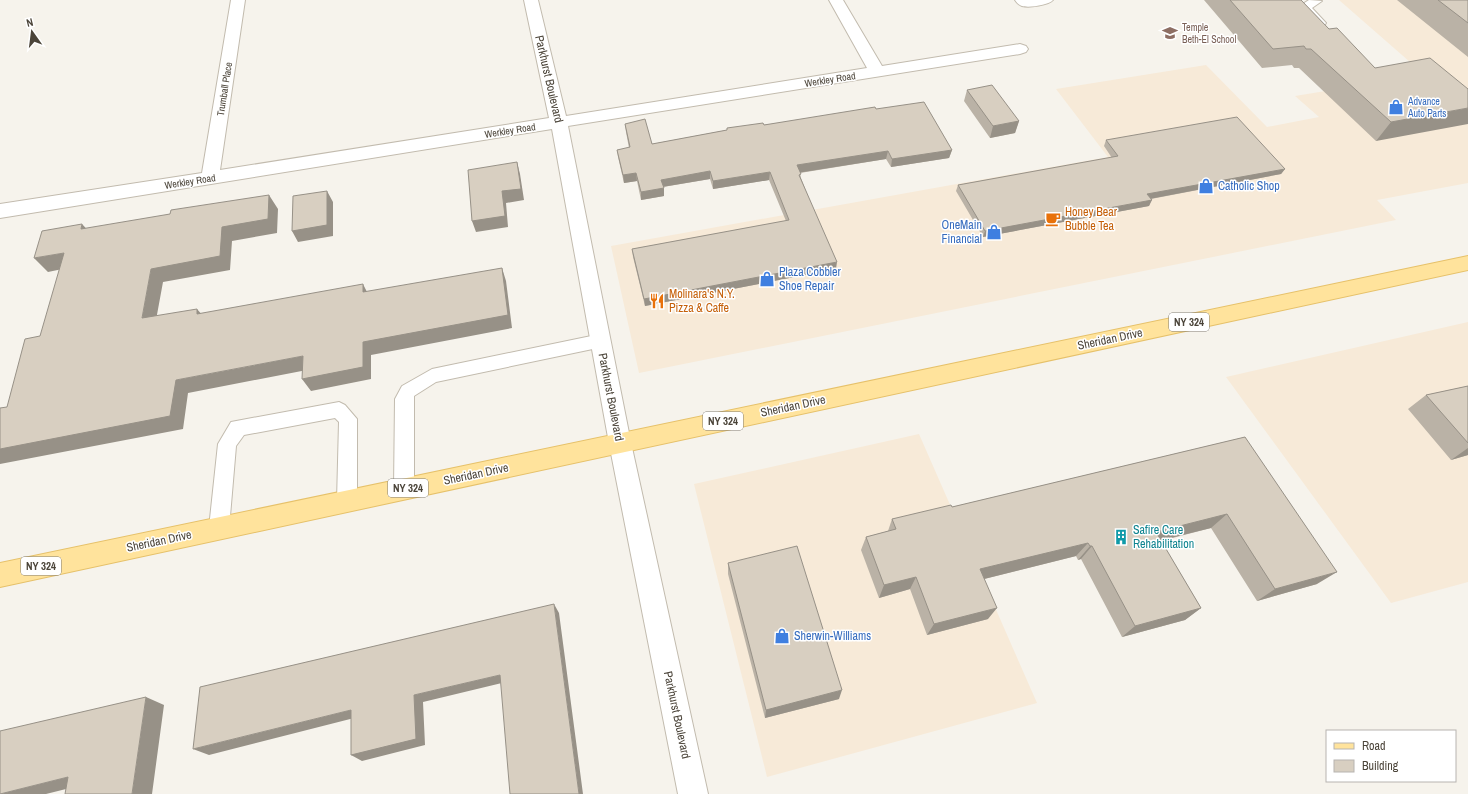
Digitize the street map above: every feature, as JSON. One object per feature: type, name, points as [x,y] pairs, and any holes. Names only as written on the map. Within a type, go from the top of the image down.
[{"type":"main road","name":"Sheridan Drive","points":[[0,574],[1468,263]]},
{"type":"street","name":"Trumball Place","points":[[210,178],[238,0]]},
{"type":"street","name":"Parkhurst Boulevard","points":[[531,0],[559,122],[620,443],[693,794]]},
{"type":"street","points":[[836,0],[877,71]]},
{"type":"street","name":"Werkley Road","points":[[0,211],[1020,49]]},
{"type":"lane","points":[[1021,0],[1024,3],[1047,0]]},
{"type":"lane","points":[[1315,0],[1316,1],[1304,6],[1331,34]]},
{"type":"lane","points":[[404,489],[404,400],[408,391],[432,376],[601,341]]},
{"type":"lane","points":[[219,528],[227,444],[238,428],[339,410],[348,419],[347,501]]},
{"type":"shaded area","points":[[1339,0],[1468,0],[1468,183],[1377,200],[1396,220],[639,373],[611,246],[1108,157],[1056,89],[1206,65],[1267,127],[1319,117],[1295,96],[1417,76],[1434,83]]},
{"type":"shaded area","points":[[1468,322],[1468,582],[1391,603],[1226,377]]},
{"type":"shaded area","points":[[919,434],[1037,703],[767,777],[694,484]]},
{"type":"building","points":[[1230,0],[1301,0],[1329,29],[1337,28],[1375,68],[1430,58],[1468,89],[1468,108],[1391,122],[1311,49],[1306,49],[1304,46],[1273,49]]},
{"type":"building","points":[[1438,0],[1468,0],[1468,23]]},
{"type":"building","points":[[992,85],[1019,121],[993,126],[967,90]]},
{"type":"building","points":[[924,102],[952,150],[892,159],[888,151],[797,165],[801,174],[799,175],[837,262],[644,299],[632,249],[789,220],[770,172],[713,181],[710,171],[661,180],[664,188],[641,192],[636,173],[623,175],[617,150],[630,147],[625,124],[645,119],[652,144],[727,130],[727,128],[763,123],[764,125],[875,107],[876,109]]},
{"type":"building","points":[[1237,117],[1285,169],[1147,194],[1152,200],[985,231],[958,185],[1118,156],[1106,140]]},
{"type":"building","points":[[517,162],[521,189],[502,191],[505,216],[472,221],[468,170]]},
{"type":"building","points":[[327,191],[327,225],[292,231],[293,196]]},
{"type":"building","points":[[269,195],[268,219],[222,227],[220,256],[151,269],[142,318],[197,309],[197,314],[363,284],[363,292],[502,268],[508,315],[363,342],[363,367],[302,379],[303,356],[176,380],[170,416],[0,449],[0,408],[7,407],[25,339],[40,336],[64,253],[34,258],[42,231],[82,224],[81,229],[170,214],[171,210]]},
{"type":"building","points":[[1468,386],[1468,443],[1426,395]]},
{"type":"building","points":[[1245,437],[1337,572],[1275,589],[1227,514],[1156,532],[1201,608],[1135,626],[1092,546],[1088,543],[980,569],[997,608],[934,624],[916,577],[884,585],[866,537],[896,529],[892,519],[951,505],[952,507]]},
{"type":"building","name":"Sherwin-Williams","points":[[797,546],[842,690],[766,710],[728,563]]},
{"type":"building","points":[[554,604],[579,794],[510,794],[500,675],[414,695],[416,739],[351,755],[351,710],[193,749],[200,687]]},
{"type":"building","points":[[146,697],[132,794],[65,794],[68,777],[0,794],[0,731]]},
{"type":"place","name":"Temple Beth-El School","points":[[1170,33]]},
{"type":"place","name":"Advance Auto Parts","points":[[1396,107]]},
{"type":"place","name":"Catholic Shop","points":[[1206,186]]},
{"type":"place","name":"Honey Bear Bubble Tea","points":[[1053,219]]},
{"type":"place","name":"OneMain Financial","points":[[994,232]]},
{"type":"place","name":"Plaza Cobbler Shoe Repair","points":[[767,279]]},
{"type":"place","name":"Molinara's N.Y. Pizza & Caffe","points":[[657,301]]},
{"type":"place","name":"Safire Care Rehabilitation","points":[[1121,537]]},
{"type":"place","name":"Sherwin-Williams","points":[[782,636]]}]
